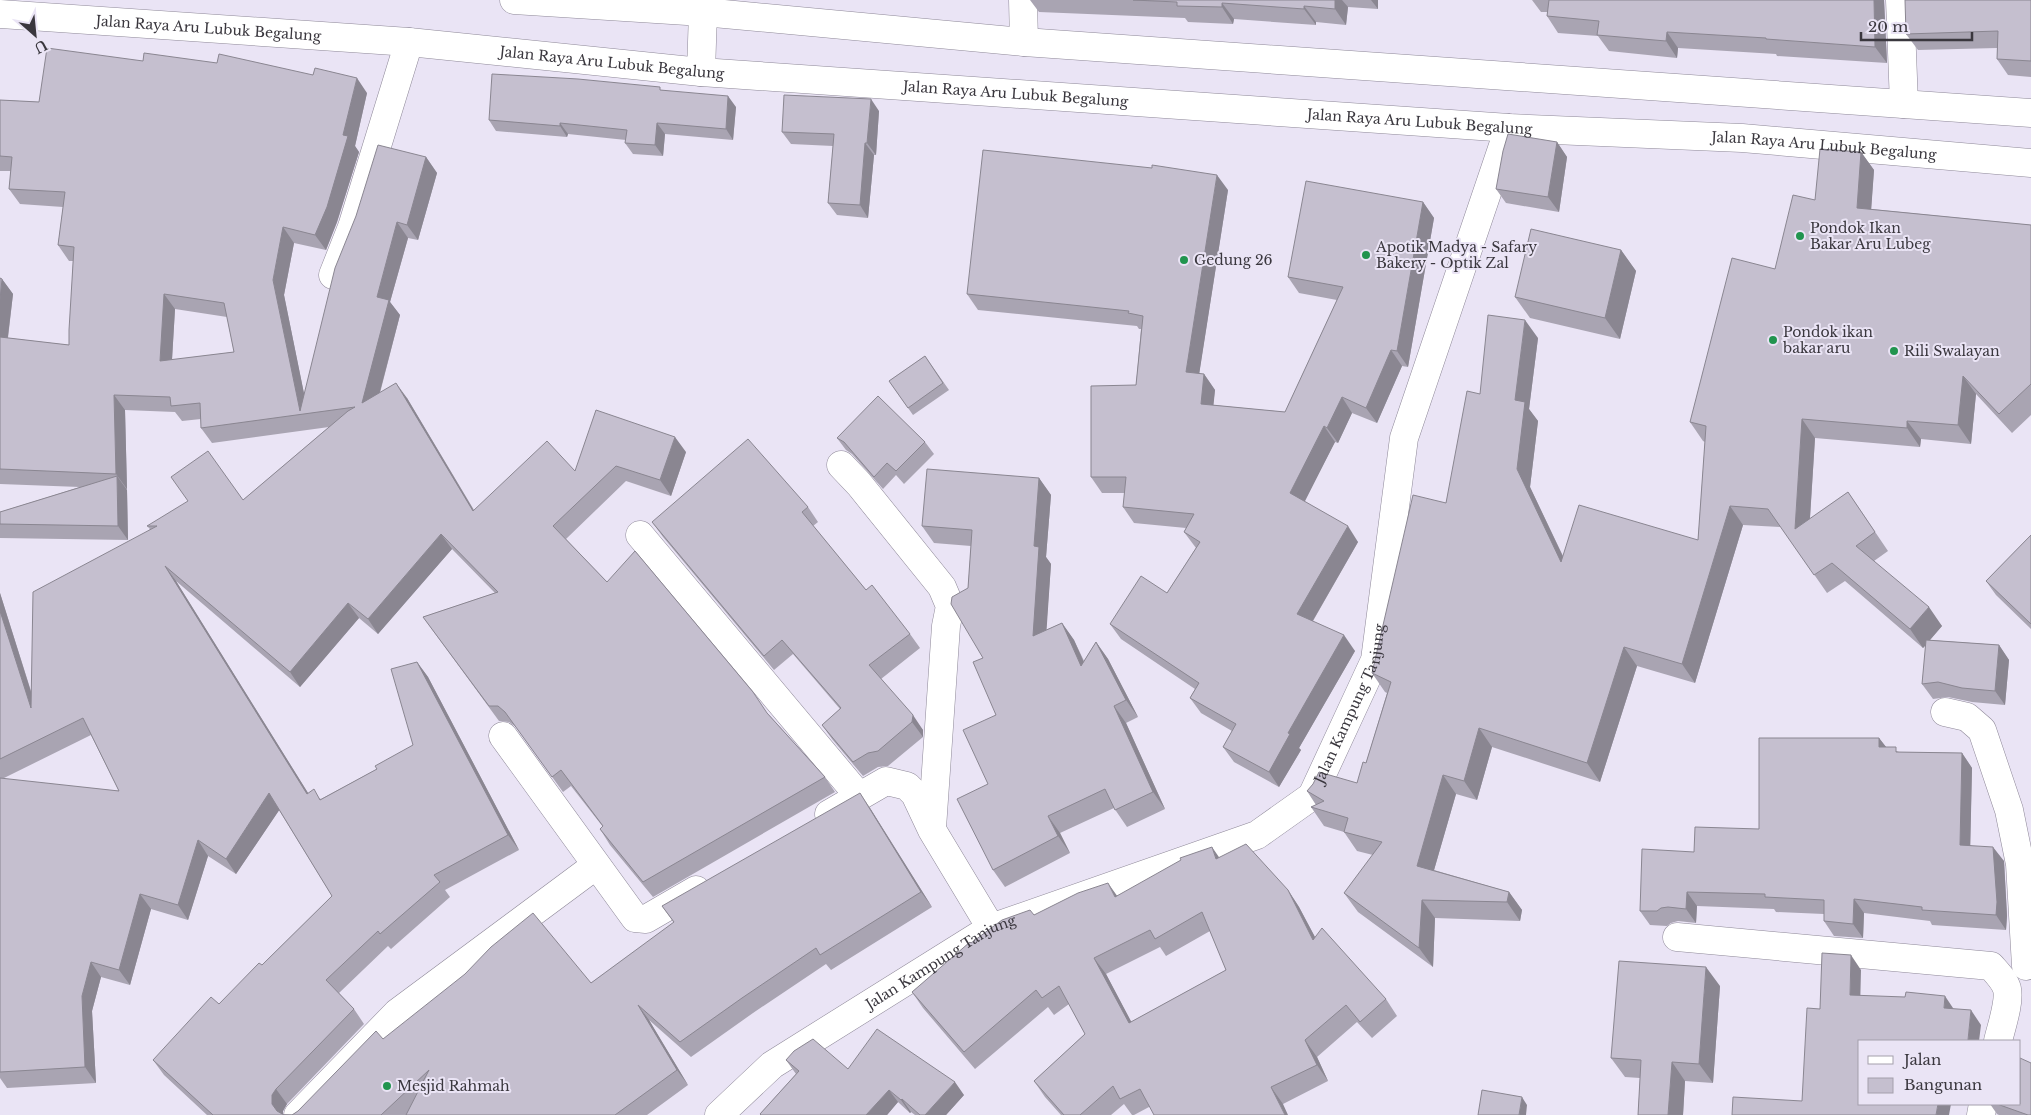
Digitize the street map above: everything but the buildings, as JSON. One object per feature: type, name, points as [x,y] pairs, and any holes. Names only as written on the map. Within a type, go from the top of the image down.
[{"type":"street","points":[[514,0],[703,12],[1024,42],[2031,113]]},
{"type":"street","points":[[1023,0],[1024,42]]},
{"type":"street","points":[[1900,0],[1904,104]]},
{"type":"street","points":[[701,72],[703,12]]},
{"type":"street","name":"Jalan Raya Aru Lubuk Begalung","points":[[0,14],[409,42],[701,72],[1509,128],[1742,138],[2031,162]]},
{"type":"street","points":[[333,275],[352,227],[409,42]]},
{"type":"street","name":"Jalan Kampung Tanjung","points":[[721,1114],[772,1065],[991,928],[1256,835],[1312,796],[1375,660],[1404,438],[1509,128]]},
{"type":"street","points":[[841,465],[859,484],[942,587],[950,606],[946,626],[932,830]]},
{"type":"street","points":[[640,535],[859,796]]},
{"type":"street","points":[[1678,937],[1991,966],[2028,967],[2020,864],[2009,810],[1982,730],[1967,717],[1945,712]]},
{"type":"street","points":[[503,736],[595,866],[635,918],[646,919],[714,880]]},
{"type":"street","points":[[808,826],[886,781],[907,786],[915,794],[932,830],[991,928]]},
{"type":"street","points":[[298,1115],[397,1013],[595,866]]},
{"type":"street","points":[[1991,966],[2008,991],[1998,1040]]},
{"type":"place","name":"Pondok Ikan Bakar Aru Lubeg","points":[[1800,236]]},
{"type":"place","name":"Apotik Madya - Safary Bakery - Optik Zal","points":[[1366,255]]},
{"type":"place","name":"Gedung 26","points":[[1184,260]]},
{"type":"place","name":"Pondok ikan bakar aru","points":[[1773,340]]},
{"type":"place","name":"Rili Swalayan","points":[[1894,351]]},
{"type":"place","name":"Mesjid Rahmah","points":[[387,1086]]}]
